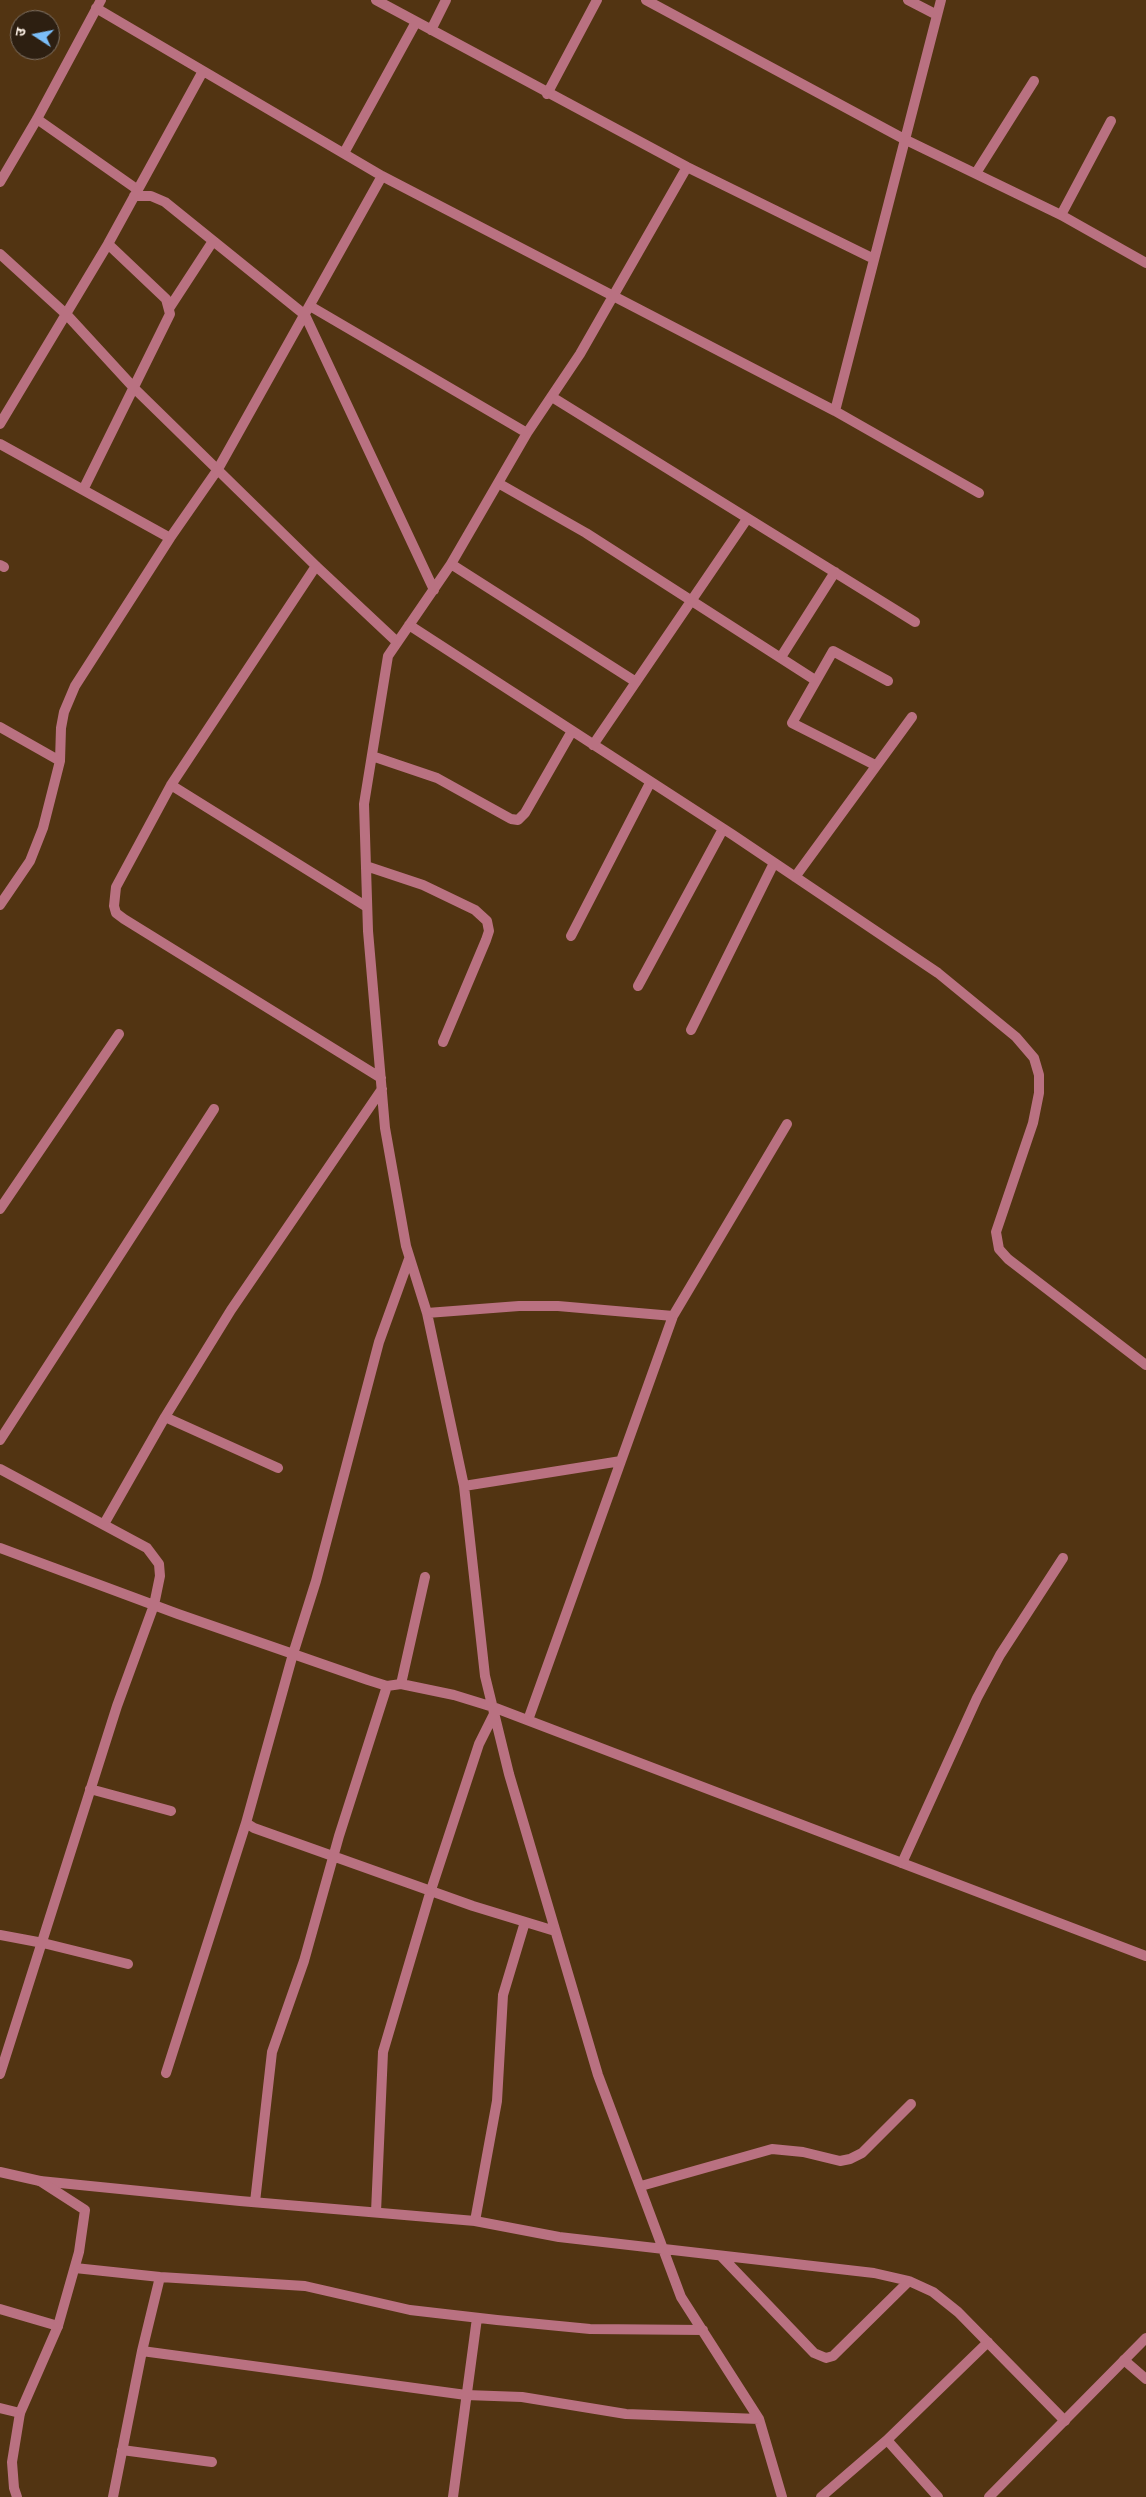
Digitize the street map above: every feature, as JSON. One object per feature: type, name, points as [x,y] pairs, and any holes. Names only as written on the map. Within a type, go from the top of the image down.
[{"type":"street","points":[[376,0],[547,94],[687,167],[874,259]]},
{"type":"street","points":[[431,30],[446,0]]},
{"type":"street","points":[[547,94],[598,0]]},
{"type":"street","points":[[646,0],[904,139],[976,172],[1061,215],[1146,263]]},
{"type":"street","points":[[908,0],[936,15]]},
{"type":"street","points":[[835,411],[941,0]]},
{"type":"street","points":[[0,182],[37,119],[98,4],[203,71],[382,176],[835,411],[978,493]]},
{"type":"street","points":[[344,153],[416,22]]},
{"type":"street","points":[[0,424],[108,244],[203,71]]},
{"type":"street","points":[[976,172],[1034,82]]},
{"type":"street","points":[[37,119],[136,193],[159,199],[213,242],[307,310],[527,434]]},
{"type":"street","points":[[1061,215],[1111,121]]},
{"type":"street","points":[[687,167],[580,354],[527,434],[451,564],[388,656],[364,804],[367,907],[385,1128],[409,1260],[427,1313],[464,1486],[485,1676],[509,1774],[598,2075],[682,2297],[759,2419],[782,2497]]},
{"type":"street","points":[[0,905],[30,861],[43,828],[60,761],[62,720],[75,686],[170,538],[218,469],[382,176]]},
{"type":"street","points":[[83,490],[167,323],[170,307],[213,242]]},
{"type":"street","points":[[108,244],[158,291],[170,307]]},
{"type":"street","points":[[0,254],[67,314],[135,389],[316,566],[397,642]]},
{"type":"street","points":[[307,310],[434,590]]},
{"type":"street","points":[[552,397],[644,452],[747,519],[915,622]]},
{"type":"street","points":[[0,444],[170,538]]},
{"type":"street","points":[[498,483],[586,533],[815,680]]},
{"type":"street","points":[[593,745],[747,519]]},
{"type":"street","points":[[451,564],[636,682]]},
{"type":"street","points":[[316,566],[171,785],[116,887],[114,906],[116,913],[381,1078]]},
{"type":"street","points":[[781,657],[835,572]]},
{"type":"street","points":[[409,625],[723,829],[938,973],[1016,1037],[1034,1058],[1039,1074],[1039,1093],[1033,1123],[996,1232],[999,1249],[1146,1365]]},
{"type":"street","points":[[875,765],[792,723],[833,651],[888,682]]},
{"type":"street","points":[[795,877],[875,765],[912,717]]},
{"type":"street","points":[[0,727],[60,761]]},
{"type":"street","points":[[372,756],[437,778],[512,819],[518,820],[525,813],[572,731]]},
{"type":"street","points":[[571,936],[650,783]]},
{"type":"street","points":[[171,785],[367,907]]},
{"type":"street","points":[[638,986],[723,829]]},
{"type":"street","points":[[691,1030],[774,863]]},
{"type":"street","points":[[366,866],[423,885],[475,910],[487,921],[489,931],[486,940],[443,1042]]},
{"type":"street","points":[[0,1208],[119,1034]]},
{"type":"street","points":[[104,1524],[165,1417],[231,1310],[382,1089]]},
{"type":"street","points":[[0,1440],[214,1109]]},
{"type":"street","points":[[528,1720],[673,1316],[787,1124]]},
{"type":"street","points":[[166,2073],[246,1823],[293,1654],[316,1581],[379,1342],[409,1260]]},
{"type":"street","points":[[427,1313],[519,1306],[558,1306],[673,1316]]},
{"type":"street","points":[[165,1417],[278,1468]]},
{"type":"street","points":[[464,1486],[621,1461]]},
{"type":"street","points":[[0,1469],[147,1548],[155,1556],[159,1564],[160,1576],[154,1605],[117,1706],[0,2074]]},
{"type":"street","points":[[0,1548],[154,1605],[387,1686],[401,1684],[454,1695],[528,1720],[1146,1956]]},
{"type":"street","points":[[902,1863],[977,1698],[1000,1654],[1063,1558]]},
{"type":"street","points":[[401,1684],[425,1577]]},
{"type":"street","points":[[255,2202],[272,2052],[304,1961],[334,1855],[387,1686]]},
{"type":"street","points":[[376,2212],[383,2052],[431,1890],[479,1744],[494,1710]]},
{"type":"street","points":[[90,1789],[171,1811]]},
{"type":"street","points":[[246,1823],[254,1828],[431,1890],[556,1931]]},
{"type":"street","points":[[475,2221],[497,2101],[503,1995],[525,1922]]},
{"type":"street","points":[[0,1935],[43,1943],[128,1964]]},
{"type":"street","points":[[641,2186],[772,2149],[803,2152],[840,2161],[850,2159],[862,2153],[912,2104]]},
{"type":"street","points":[[0,2172],[40,2180],[255,2202],[475,2221],[559,2237],[874,2273],[909,2282],[933,2292],[958,2312],[1065,2420]]},
{"type":"street","points":[[17,2497],[14,2488],[12,2462],[20,2413],[58,2326],[80,2252],[85,2210],[40,2180]]},
{"type":"street","points":[[721,2256],[814,2353],[826,2358],[833,2356],[909,2282]]},
{"type":"street","points":[[75,2268],[160,2277],[305,2286],[410,2310],[477,2318],[590,2329],[704,2330]]},
{"type":"street","points":[[113,2497],[142,2351],[160,2277]]},
{"type":"street","points":[[0,2309],[58,2326]]},
{"type":"street","points":[[453,2497],[477,2318]]},
{"type":"street","points":[[989,2497],[1146,2338]]},
{"type":"street","points":[[821,2497],[887,2440],[988,2342]]},
{"type":"street","points":[[142,2351],[466,2395],[522,2397],[626,2414],[759,2419]]},
{"type":"street","points":[[1124,2360],[1146,2380]]},
{"type":"street","points":[[0,2408],[20,2413]]},
{"type":"street","points":[[887,2440],[938,2497]]},
{"type":"street","points":[[122,2450],[212,2462]]}]
